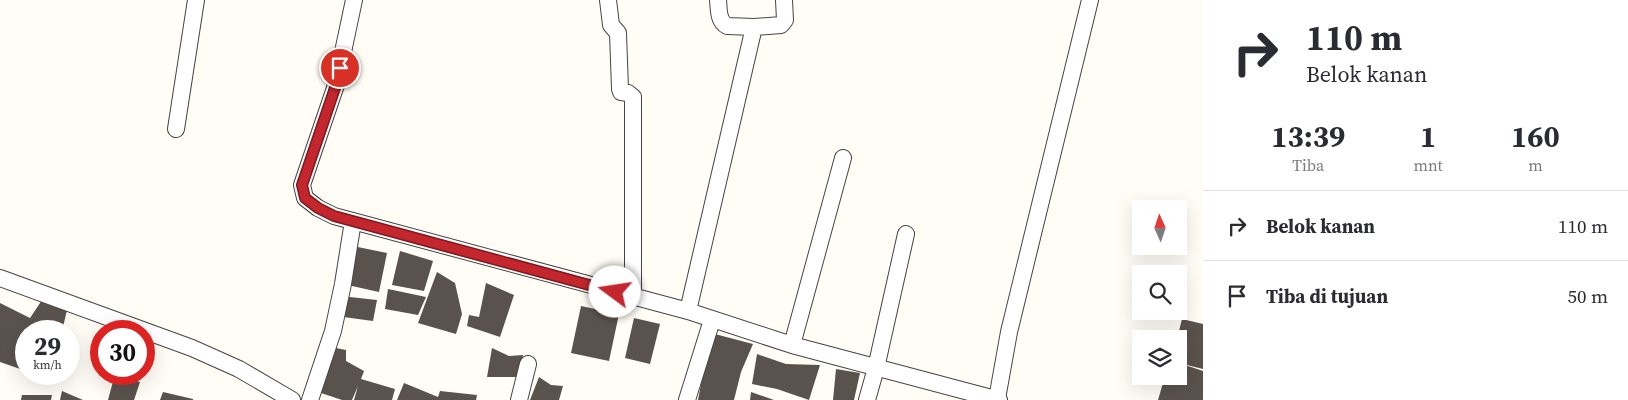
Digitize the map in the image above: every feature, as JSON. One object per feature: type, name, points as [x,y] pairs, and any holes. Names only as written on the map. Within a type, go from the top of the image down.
[{"type":"street","points":[[176,130],[196,0]]},
{"type":"street","points":[[354,0],[336,85],[302,185],[305,198],[318,208],[334,216],[688,311],[792,345],[998,400],[1009,332],[1090,0]]},
{"type":"street","points":[[608,0],[611,25],[618,33],[620,90],[621,92],[628,93],[632,97],[633,102],[633,296]]},
{"type":"street","points":[[718,0],[720,20],[724,25],[754,27],[782,25],[784,20],[784,0]]},
{"type":"street","points":[[688,311],[754,27]]},
{"type":"street","points":[[792,345],[843,158]]},
{"type":"street","points":[[310,400],[333,331],[344,284],[352,221]]},
{"type":"street","points":[[867,400],[906,234]]},
{"type":"street","points":[[0,278],[192,348],[239,369],[292,400]]},
{"type":"street","points":[[687,400],[712,320]]},
{"type":"street","points":[[519,400],[528,364]]},
{"type":"building","points":[[348,245],[387,253],[379,292],[343,284]]},
{"type":"building","points":[[400,251],[433,261],[424,291],[392,285]]},
{"type":"building","points":[[437,272],[455,283],[462,314],[456,334],[418,323]]},
{"type":"building","points":[[486,283],[514,295],[500,337],[467,326],[469,315],[479,317]]},
{"type":"building","points":[[388,289],[426,297],[418,315],[385,309]]},
{"type":"building","points":[[341,296],[377,300],[373,321],[336,316]]},
{"type":"building","points":[[42,300],[68,306],[65,320],[15,320],[15,367],[0,362],[0,303],[30,318]]},
{"type":"building","points":[[581,306],[619,314],[609,361],[571,353]]},
{"type":"building","points":[[634,318],[660,324],[650,364],[625,358]]},
{"type":"building","points":[[1182,320],[1203,324],[1203,369],[1187,365],[1187,330],[1179,330]]},
{"type":"building","points":[[711,333],[753,344],[741,372],[734,400],[698,400]]},
{"type":"building","points":[[336,348],[346,350],[346,361],[364,371],[361,379],[395,389],[392,400],[354,400],[358,386],[352,400],[342,400],[321,393]]},
{"type":"building","points":[[492,348],[509,356],[523,355],[518,377],[487,377]]},
{"type":"building","points":[[757,354],[786,364],[820,365],[809,400],[777,389],[752,384]]},
{"type":"building","points":[[1187,366],[1203,371],[1203,400],[1158,400],[1162,385],[1187,385]]},
{"type":"building","points":[[836,369],[860,373],[854,400],[833,400]]},
{"type":"building","points":[[539,377],[551,385],[563,386],[559,400],[530,400]]},
{"type":"building","points":[[404,383],[438,397],[440,391],[477,395],[476,400],[397,400]]},
{"type":"building","points":[[112,385],[139,385],[134,400],[108,400]]},
{"type":"building","points":[[62,391],[83,400],[60,400]]},
{"type":"building","points":[[163,392],[193,399],[193,400],[160,400]]},
{"type":"building","points":[[751,392],[774,400],[750,400]]},
{"type":"building","points":[[22,395],[52,395],[51,400],[21,400]]},
{"type":"route","points":[[340,68],[302,185],[305,198],[318,208],[334,216],[615,292]]}]
